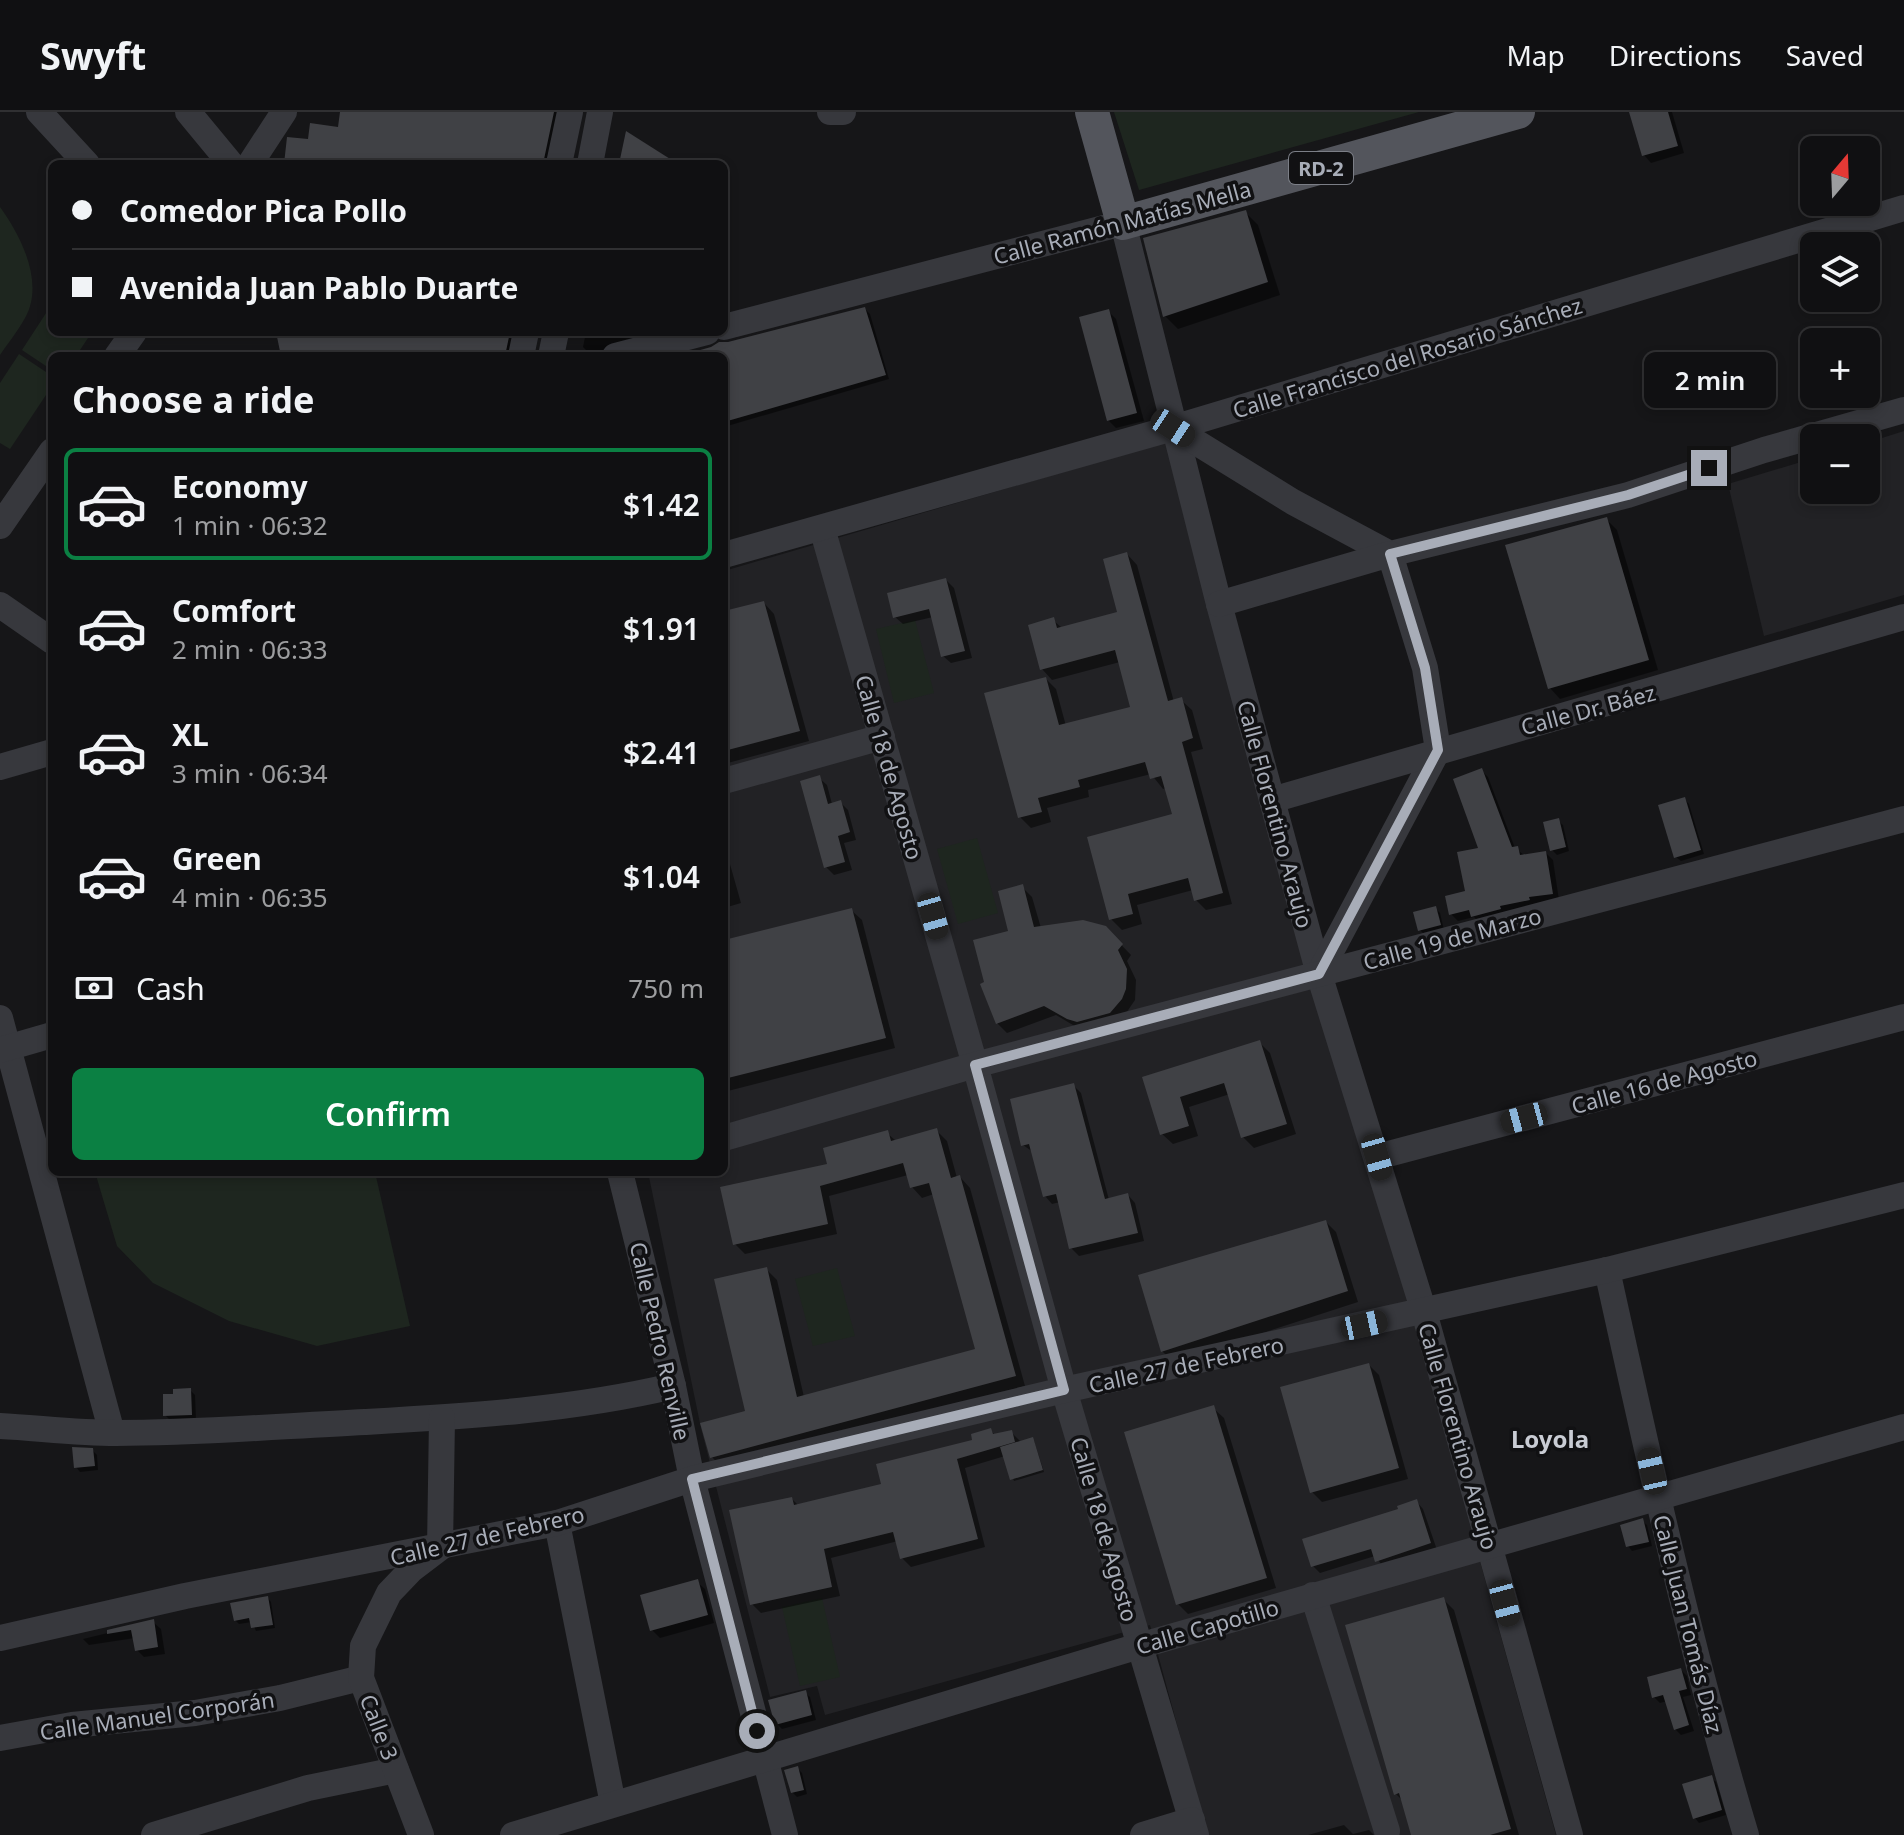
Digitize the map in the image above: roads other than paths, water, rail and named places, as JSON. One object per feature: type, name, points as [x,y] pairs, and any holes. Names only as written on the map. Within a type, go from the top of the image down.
[{"type":"main road","name":"Calle Florentino Araujo","points":[[1092,112],[1123,223]]},
{"type":"main road","name":"Calle Ramón Matías Mella","points":[[1123,223],[1518,112]]},
{"type":"street","points":[[39,112],[83,160]]},
{"type":"street","points":[[188,112],[228,160]]},
{"type":"street","points":[[253,160],[284,112]]},
{"type":"street","points":[[560,160],[570,112]]},
{"type":"street","points":[[591,160],[600,112]]},
{"type":"street","points":[[830,112],[843,112]]},
{"type":"street","name":"Calle Francisco del Rosario Sánchez","points":[[728,554],[1173,428],[1904,208]]},
{"type":"street","name":"Calle Ramón Matías Mella","points":[[728,326],[1123,223]]},
{"type":"street","name":"Calle Florentino Araujo","points":[[1123,223],[1173,428],[1319,974],[1424,1312],[1570,1835]]},
{"type":"street","points":[[630,352],[692,336]]},
{"type":"street","points":[[1219,604],[1390,554],[1628,495],[1764,450],[1904,410]]},
{"type":"street","points":[[1173,428],[1293,502],[1390,554],[1425,668],[1438,750],[1319,974]]},
{"type":"street","points":[[0,526],[48,457]]},
{"type":"street","name":"Calle 18 de Agosto","points":[[822,528],[1064,1390],[1194,1827]]},
{"type":"street","points":[[0,605],[48,638]]},
{"type":"street","name":"Calle Dr. Báez","points":[[1272,800],[1904,617]]},
{"type":"street","points":[[728,780],[882,737]]},
{"type":"street","points":[[0,767],[48,753]]},
{"type":"street","name":"Calle 19 de Marzo","points":[[728,1137],[975,1065],[1904,819]]},
{"type":"street","name":"Calle 16 de Agosto","points":[[1377,1157],[1904,1017]]},
{"type":"street","points":[[0,1018],[4,1049],[112,1433]]},
{"type":"street","points":[[4,1049],[48,1036]]},
{"type":"street","name":"Calle Pedro Renville","points":[[621,1176],[673,1386],[692,1479],[785,1835]]},
{"type":"street","name":"Calle 27 de Febrero","points":[[0,1638],[185,1596],[557,1523],[692,1479],[1064,1390],[1607,1270],[1904,1195]]},
{"type":"street","name":"Calle Juan Tomás Díaz","points":[[1607,1270],[1658,1499],[1722,1756],[1746,1835]]},
{"type":"street","points":[[0,1426],[112,1433],[187,1432],[442,1418],[524,1410],[673,1386]]},
{"type":"street","points":[[440,1548],[442,1418]]},
{"type":"street","name":"Calle Capotillo","points":[[513,1835],[1139,1646],[1904,1427]]},
{"type":"street","points":[[557,1523],[613,1804]]},
{"type":"street","name":"Calle 3","points":[[421,1835],[361,1678],[363,1646],[389,1593],[411,1570],[440,1548]]},
{"type":"street","points":[[1313,1595],[1387,1831]]},
{"type":"street","name":"Calle Manuel Corporán","points":[[0,1738],[72,1725],[195,1713],[280,1698],[361,1678]]},
{"type":"street","points":[[154,1835],[308,1788],[396,1770]]},
{"type":"street","points":[[1143,1835],[1194,1827]]},
{"type":"district","name":"Loyola","points":[[1550,1438]]}]
